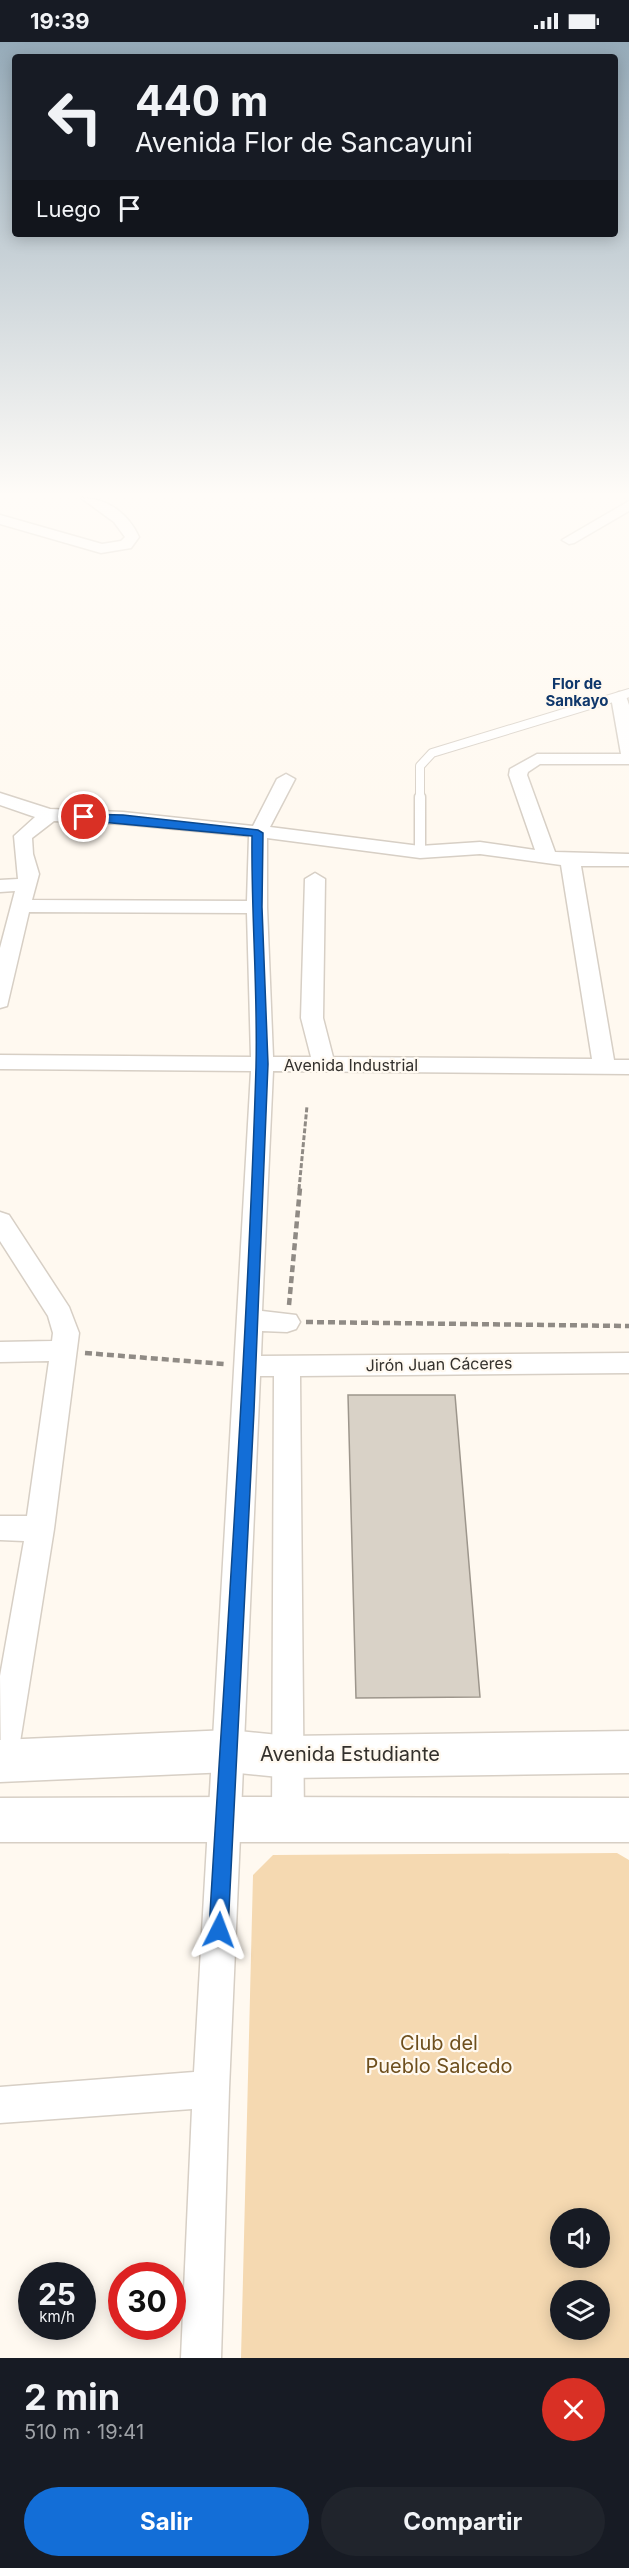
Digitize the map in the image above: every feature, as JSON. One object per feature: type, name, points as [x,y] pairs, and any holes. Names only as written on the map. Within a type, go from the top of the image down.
[{"type":"street","points":[[624,695],[629,753]]},
{"type":"street","points":[[548,857],[518,776],[519,768],[537,759],[629,759]]},
{"type":"street","points":[[201,2358],[211,2089],[249,1366],[262,1064],[257,907],[258,833],[286,779]]},
{"type":"street","points":[[0,798],[27,810],[50,815],[123,818],[349,841],[420,852],[480,848],[570,860],[629,860]]},
{"type":"street","points":[[0,1001],[29,874],[23,854],[23,836],[50,815]]},
{"type":"street","points":[[570,860],[604,1066]]},
{"type":"street","points":[[315,879],[312,1018],[324,1064]]},
{"type":"street","points":[[0,886],[27,885]]},
{"type":"street","points":[[21,906],[257,907]]},
{"type":"street","name":"Avenida Industrial","points":[[0,1062],[629,1067]]},
{"type":"street","points":[[0,1221],[60,1314],[66,1333],[40,1529],[1,1761]]},
{"type":"street","points":[[250,1321],[287,1322]]},
{"type":"street","points":[[0,1352],[65,1351]]},
{"type":"street","name":"Jirón Juan Cáceres","points":[[249,1366],[629,1363]]},
{"type":"street","points":[[287,1366],[288,1820]]},
{"type":"street","points":[[0,1528],[40,1529]]},
{"type":"street","name":"Avenida Estudiante","points":[[1,1761],[229,1751],[289,1757],[629,1752]]},
{"type":"street","points":[[0,1820],[224,1817],[288,1820],[629,1820]]},
{"type":"street","points":[[0,2105],[211,2089]]},
{"type":"lane","points":[[420,852],[420,766],[432,753],[624,695]]},
{"type":"path","points":[[307,1106],[287,1322],[629,1326]]},
{"type":"path","points":[[65,1351],[249,1366]]},
{"type":"green space","name":"Club del Pueblo Salcedo","points":[[617,1853],[629,1860],[629,2358],[241,2358],[253,1875],[273,1855]]},
{"type":"building","points":[[348,1395],[455,1395],[480,1697],[356,1698]]},
{"type":"district","name":"Flor de Sankayo","points":[[577,692]]},
{"type":"route","points":[[84,817],[123,818],[258,833],[257,907],[262,1064],[247,1411],[219,1930]]}]
